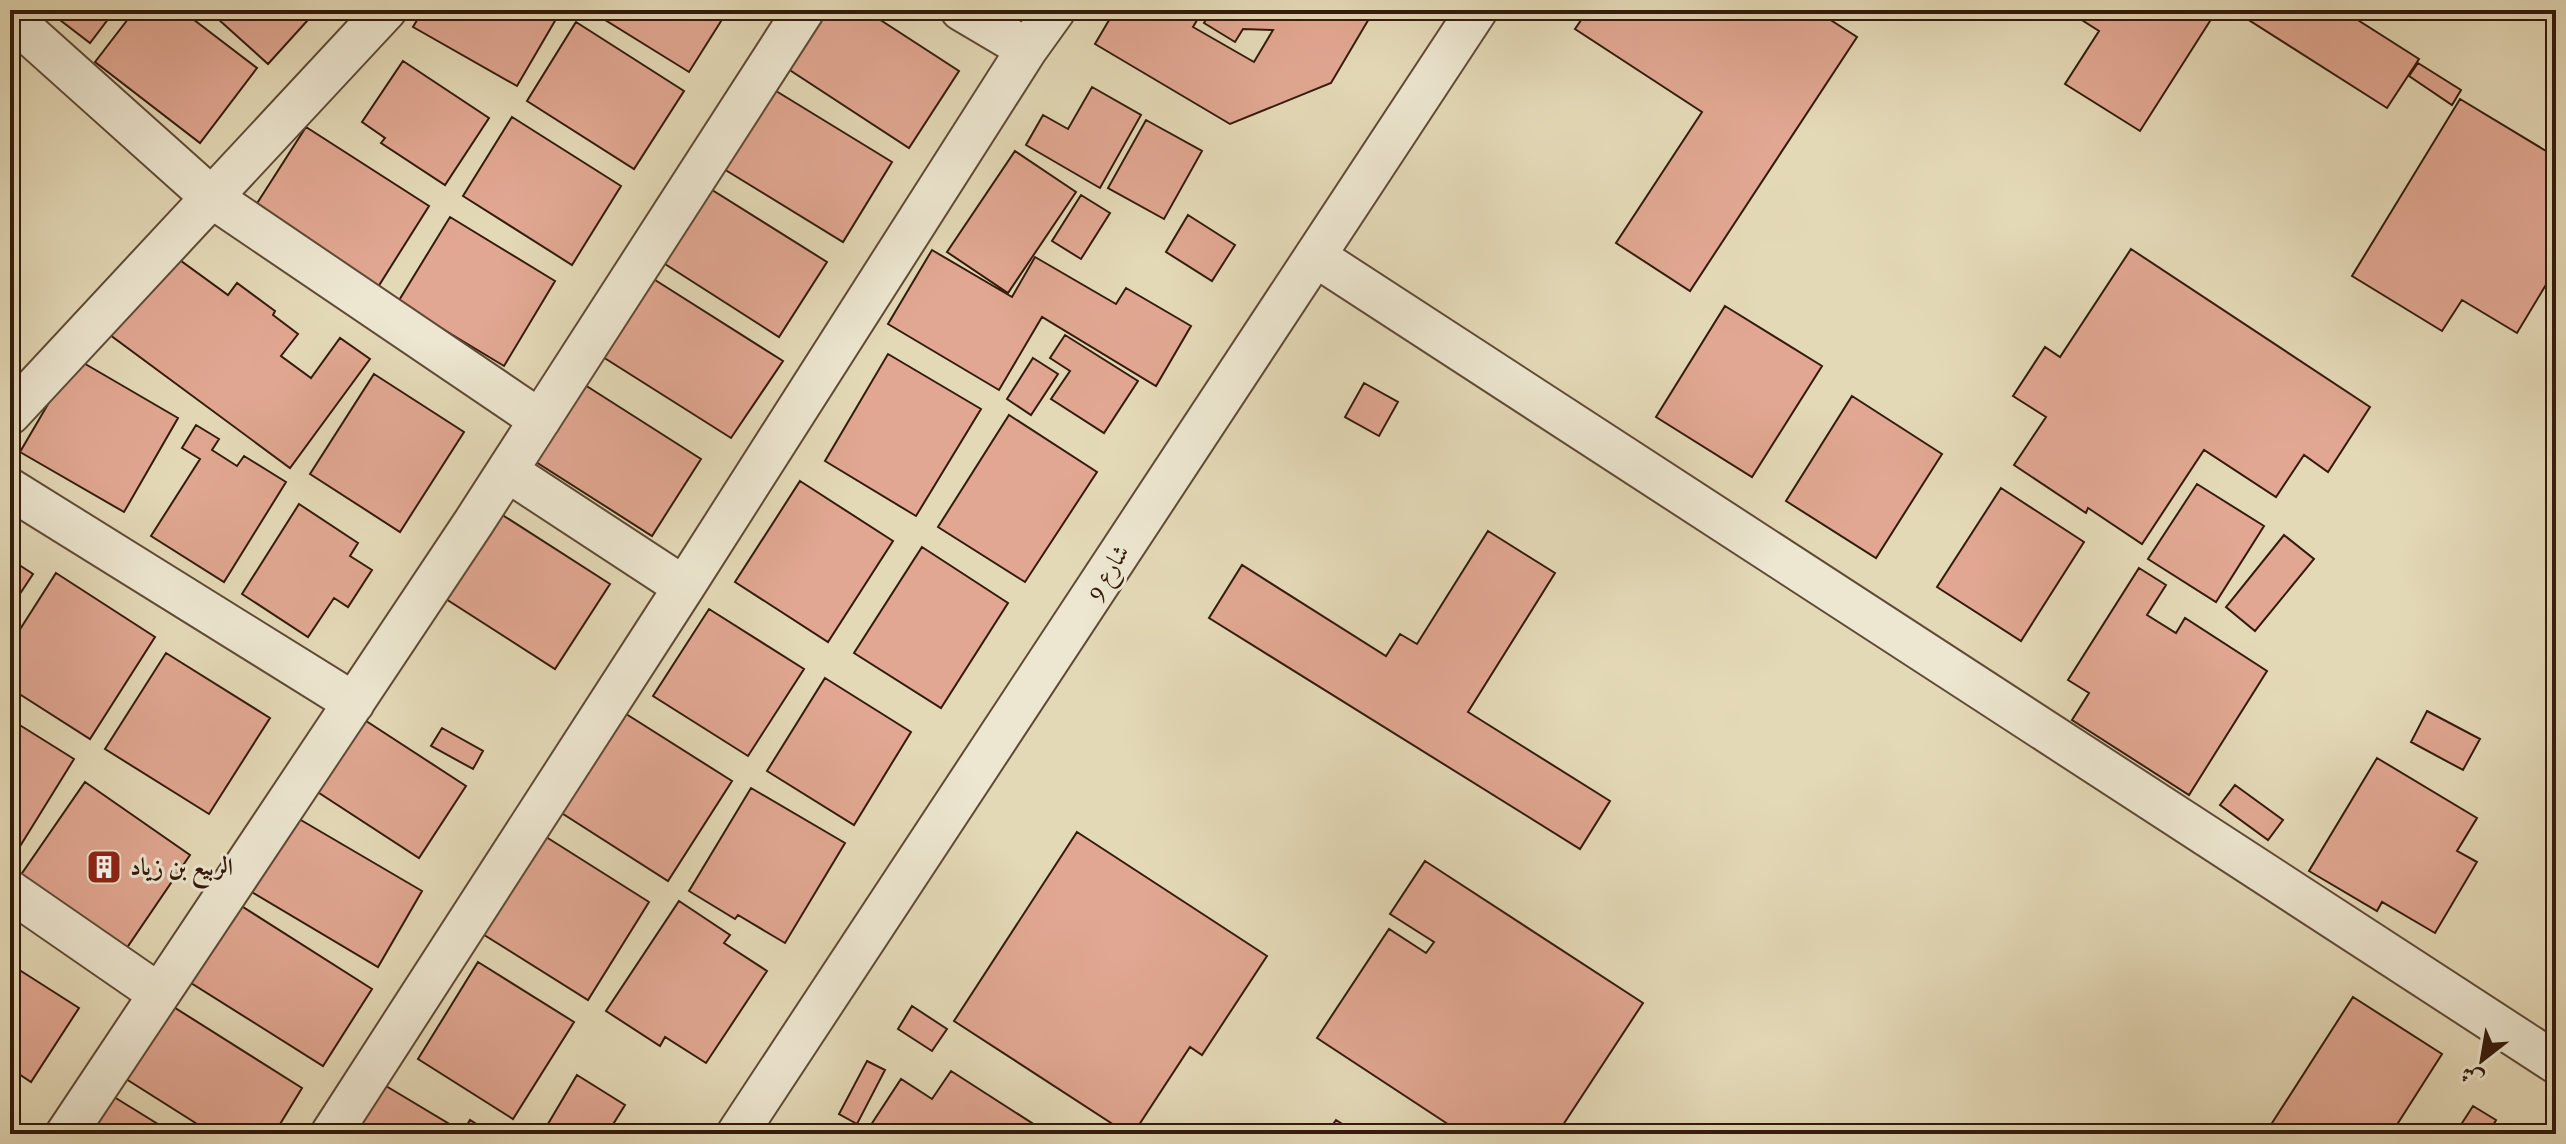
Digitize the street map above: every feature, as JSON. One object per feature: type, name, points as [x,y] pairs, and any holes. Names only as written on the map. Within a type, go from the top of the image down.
[{"type":"street","points":[[10,414],[386,10]]},
{"type":"street","points":[[66,1134],[507,471],[804,10]]},
{"type":"street","points":[[961,10],[1027,49]]},
{"type":"street","points":[[331,1134],[1027,49],[1055,10]]},
{"type":"street","name":"شارع 9","points":[[737,1134],[1477,10]]},
{"type":"street","points":[[10,17],[211,197],[540,420]]},
{"type":"street","points":[[1315,256],[2556,1063]]},
{"type":"street","points":[[507,471],[684,587]]},
{"type":"street","points":[[10,489],[354,703]]},
{"type":"street","points":[[10,891],[159,994]]},
{"type":"building","points":[[47,10],[115,10],[90,43]]},
{"type":"building","points":[[135,10],[181,10],[257,68],[200,143],[95,62]]},
{"type":"building","points":[[208,10],[317,10],[268,64]]},
{"type":"building","points":[[423,10],[540,10],[556,19],[517,86],[413,27]]},
{"type":"building","points":[[589,10],[728,10],[689,72]]},
{"type":"building","points":[[818,10],[865,10],[959,71],[909,148],[782,65]]},
{"type":"building","points":[[1115,10],[1203,10],[1193,27],[1254,62],[1273,30],[1243,29],[1235,42],[1204,23],[1212,10],[1373,12],[1331,83],[1230,124],[1095,44]]},
{"type":"building","points":[[1588,10],[1815,10],[1857,37],[1690,291],[1616,243],[1702,112],[1575,29]]},
{"type":"building","points":[[2066,10],[2217,10],[2140,131],[2065,84],[2099,31]]},
{"type":"building","points":[[2233,10],[2342,10],[2419,59],[2387,108]]},
{"type":"building","points":[[576,22],[684,91],[634,169],[527,101]]},
{"type":"building","points":[[403,61],[489,118],[445,185],[381,143],[385,138],[362,122]]},
{"type":"building","points":[[2418,63],[2461,90],[2452,105],[2409,76]]},
{"type":"building","points":[[763,83],[892,162],[843,242],[714,163]]},
{"type":"building","points":[[1092,87],[1141,115],[1100,188],[1026,145],[1043,115],[1068,129]]},
{"type":"building","points":[[2460,99],[2556,157],[2556,268],[2517,333],[2462,300],[2442,331],[2352,276]]},
{"type":"building","points":[[512,117],[621,186],[572,265],[463,196]]},
{"type":"building","points":[[1146,120],[1202,151],[1164,219],[1108,188]]},
{"type":"building","points":[[306,127],[429,206],[378,287],[254,208]]},
{"type":"building","points":[[1015,151],[1076,192],[1008,293],[947,252]]},
{"type":"building","points":[[701,183],[827,262],[779,337],[654,257]]},
{"type":"building","points":[[1081,195],[1110,213],[1081,259],[1052,241]]},
{"type":"building","points":[[1188,215],[1235,245],[1212,281],[1166,252]]},
{"type":"building","points":[[450,217],[555,281],[504,366],[398,302]]},
{"type":"building","points":[[2131,249],[2370,407],[2328,472],[2304,455],[2276,497],[2204,450],[2142,544],[2088,508],[2086,513],[2014,465],[2046,417],[2013,396],[2045,347],[2060,357]]},
{"type":"building","points":[[166,250],[228,295],[237,283],[275,311],[273,315],[298,334],[281,356],[311,378],[340,338],[370,359],[290,468],[106,332]]},
{"type":"building","points":[[932,250],[1012,297],[1035,257],[1116,304],[1126,288],[1191,326],[1156,386],[1042,317],[999,390],[888,324]]},
{"type":"building","points":[[644,273],[783,361],[731,438],[595,352]]},
{"type":"building","points":[[1725,306],[1822,366],[1752,477],[1656,417]]},
{"type":"building","points":[[1065,335],[1138,381],[1104,433],[1051,399],[1070,371],[1050,358]]},
{"type":"building","points":[[888,354],[981,409],[916,516],[825,461]]},
{"type":"building","points":[[75,358],[178,418],[124,512],[20,452]]},
{"type":"building","points":[[1033,358],[1058,374],[1031,415],[1007,399]]},
{"type":"building","points":[[374,374],[464,432],[400,532],[310,474]]},
{"type":"building","points":[[574,378],[701,459],[652,536],[525,455]]},
{"type":"building","points":[[1364,383],[1398,402],[1379,436],[1345,417]]},
{"type":"building","points":[[1852,396],[1942,454],[1876,558],[1786,501]]},
{"type":"building","points":[[1009,415],[1097,472],[1025,582],[938,527]]},
{"type":"building","points":[[196,425],[219,439],[212,450],[237,466],[244,456],[286,482],[224,582],[151,536],[200,459],[182,448]]},
{"type":"building","points":[[800,481],[893,541],[828,642],[735,582]]},
{"type":"building","points":[[2197,484],[2264,526],[2216,602],[2148,559]]},
{"type":"building","points":[[2001,488],[2084,542],[2021,641],[1937,587]]},
{"type":"building","points":[[299,504],[358,543],[350,556],[372,570],[348,607],[334,598],[308,637],[242,594]]},
{"type":"building","points":[[490,507],[610,584],[555,669],[435,592]]},
{"type":"building","points":[[1488,531],[1555,573],[1468,712],[1610,801],[1580,849],[1209,618],[1242,565],[1386,656],[1400,634],[1417,644]]},
{"type":"building","points":[[2284,535],[2314,559],[2255,631],[2226,607]]},
{"type":"building","points":[[922,547],[1008,603],[941,708],[854,653]]},
{"type":"building","points":[[10,559],[33,574],[10,609]]},
{"type":"building","points":[[2139,568],[2166,585],[2147,615],[2176,633],[2185,618],[2267,671],[2189,795],[2072,720],[2089,693],[2068,680]]},
{"type":"building","points":[[56,573],[155,637],[90,739],[10,688],[10,645]]},
{"type":"building","points":[[709,609],[804,669],[748,756],[653,696]]},
{"type":"building","points":[[166,653],[270,718],[209,814],[105,749]]},
{"type":"building","points":[[825,678],[911,732],[854,825],[767,771]]},
{"type":"building","points":[[2427,711],[2480,739],[2463,770],[2411,742]]},
{"type":"building","points":[[623,712],[732,781],[668,881],[560,812]]},
{"type":"building","points":[[360,717],[466,786],[419,858],[313,789]]},
{"type":"building","points":[[10,719],[74,759],[14,856],[10,854]]},
{"type":"building","points":[[442,728],[483,751],[473,769],[431,746]]},
{"type":"building","points":[[2377,758],[2477,818],[2457,851],[2477,862],[2435,933],[2382,902],[2377,911],[2309,871]]},
{"type":"building","name":"الربيع بن زياد","points":[[85,782],[190,855],[124,952],[18,879]]},
{"type":"building","points":[[2235,785],[2283,820],[2268,840],[2220,805]]},
{"type":"building","points":[[751,788],[845,843],[785,943],[738,915],[735,919],[689,891]]},
{"type":"building","points":[[294,816],[422,891],[378,967],[250,891]]},
{"type":"building","points":[[1077,832],[1267,956],[1202,1055],[1190,1047],[1133,1134],[1128,1134],[954,1021]]},
{"type":"building","points":[[543,835],[649,902],[588,1000],[481,933]]},
{"type":"building","points":[[1425,861],[1643,1003],[1557,1134],[1463,1134],[1317,1038],[1389,929],[1426,953],[1434,942],[1390,914]]},
{"type":"building","points":[[232,900],[372,989],[323,1066],[183,978]]},
{"type":"building","points":[[679,901],[730,935],[724,943],[767,971],[706,1063],[665,1037],[660,1046],[606,1011]]},
{"type":"building","points":[[478,962],[574,1022],[513,1119],[418,1059]]},
{"type":"building","points":[[10,964],[79,1008],[31,1082],[10,1068]]},
{"type":"building","points":[[2353,997],[2442,1054],[2391,1134],[2265,1134]]},
{"type":"building","points":[[161,999],[302,1088],[274,1134],[213,1134],[115,1072]]},
{"type":"building","points":[[912,1006],[947,1029],[932,1051],[898,1029]]},
{"type":"building","points":[[867,1061],[885,1070],[857,1124],[839,1114]]},
{"type":"building","points":[[951,1071],[1049,1134],[865,1134],[901,1079],[932,1099]]},
{"type":"building","points":[[577,1075],[625,1105],[607,1134],[542,1134]]},
{"type":"building","points":[[381,1083],[463,1132],[470,1120],[492,1134],[351,1134]]},
{"type":"building","points":[[106,1092],[174,1134],[80,1134]]},
{"type":"building","points":[[2473,1106],[2496,1120],[2488,1134],[2455,1134]]},
{"type":"building","points":[[1336,1120],[1358,1134],[1326,1134]]},
{"type":"place","name":"الربيع بن زياد","points":[[104,867]]}]
